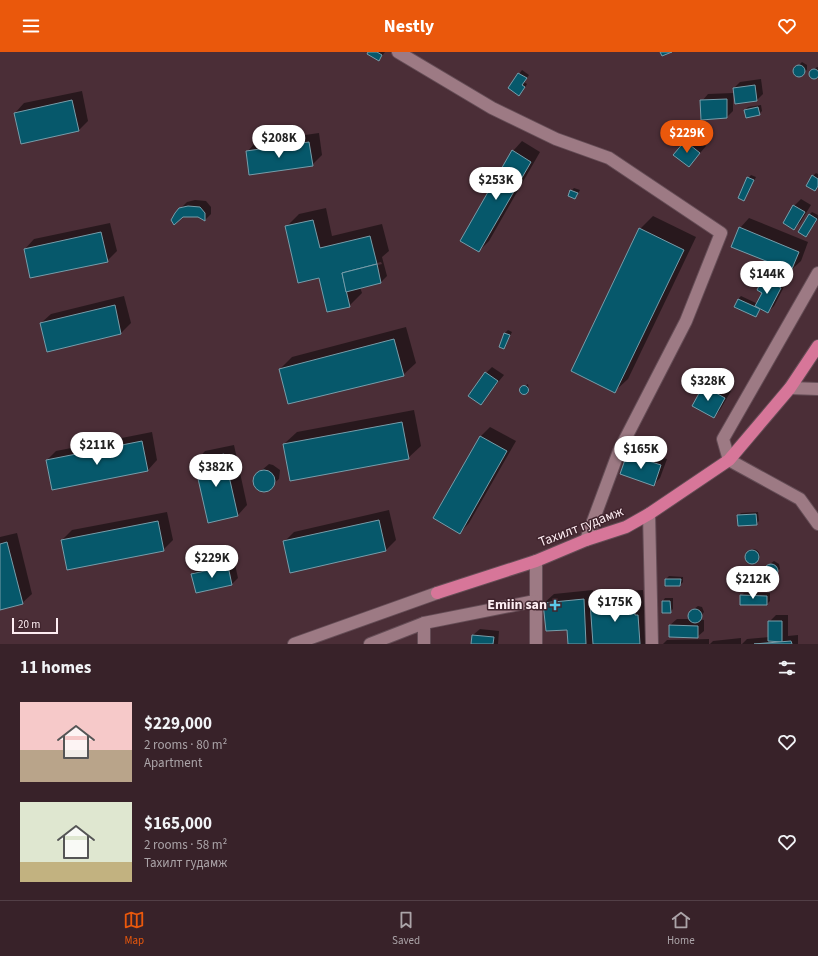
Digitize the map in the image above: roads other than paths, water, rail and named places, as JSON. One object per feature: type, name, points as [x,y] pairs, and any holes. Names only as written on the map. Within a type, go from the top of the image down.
[{"type":"main road","name":"Тахилт гудамж","points":[[437,593],[536,560],[586,540],[626,527],[649,514],[729,460],[790,388],[818,346]]},
{"type":"street","points":[[398,52],[492,108],[556,139],[609,158],[721,233],[686,321],[619,452],[586,540]]},
{"type":"street","points":[[818,274],[724,434],[724,448],[729,460],[800,499],[818,524]]},
{"type":"street","points":[[790,388],[818,389]]},
{"type":"street","points":[[649,514],[652,644]]},
{"type":"street","points":[[536,560],[536,644]]},
{"type":"street","name":"Тахилт гудамж","points":[[294,644],[437,593]]},
{"type":"street","points":[[370,644],[424,623],[535,601]]},
{"type":"street","points":[[424,623],[424,644]]},
{"type":"place","name":"Emiin san","points":[[555,605]]}]
